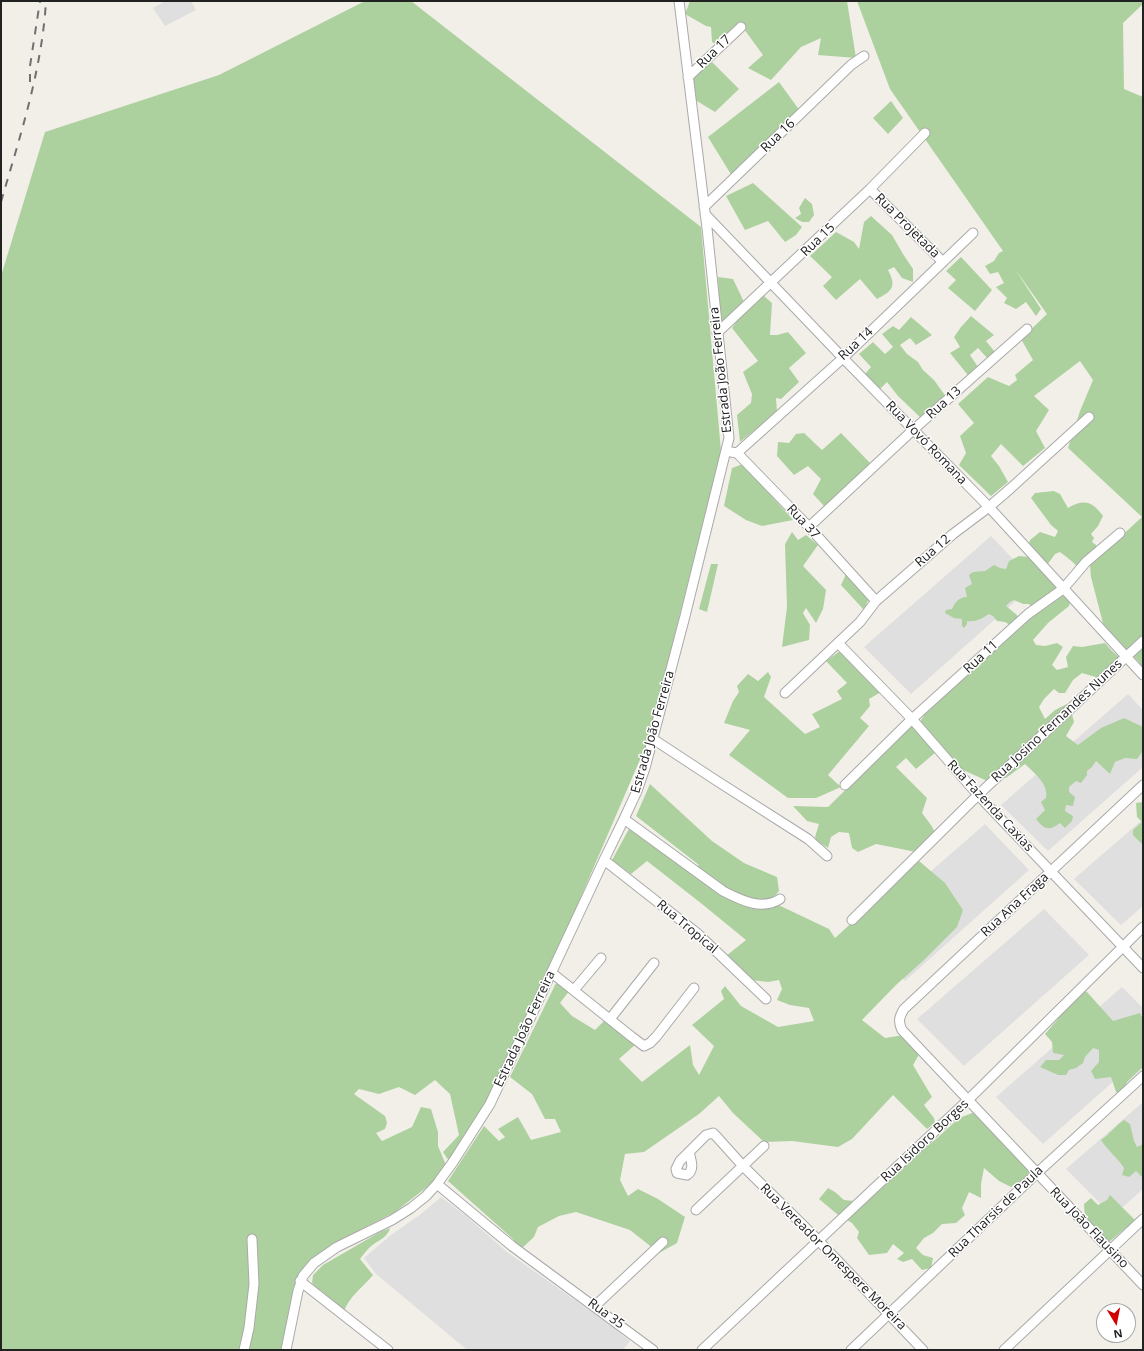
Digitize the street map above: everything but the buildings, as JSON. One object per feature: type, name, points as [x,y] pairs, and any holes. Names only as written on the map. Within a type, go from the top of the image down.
[{"type":"street","name":"Estrada João Ferreira","points":[[286,1350],[300,1281],[311,1266],[327,1253],[403,1213],[420,1202],[437,1184],[453,1162],[490,1104],[637,791],[645,768],[685,616],[714,492],[729,438],[705,210],[679,1]]},
{"type":"street","name":"Rua 17","points":[[688,77],[741,27]]},
{"type":"street","name":"Rua 16","points":[[705,210],[851,65],[864,56]]},
{"type":"street","name":"Rua 15","points":[[718,333],[870,189],[924,133]]},
{"type":"street","name":"Rua Projetada","points":[[870,189],[943,262]]},
{"type":"street","name":"Rua Vovó Romana","points":[[705,210],[842,358],[989,507],[1143,675]]},
{"type":"street","name":"Rua 14","points":[[737,453],[842,358],[973,233]]},
{"type":"street","name":"Rua 13","points":[[809,527],[913,430],[1027,329]]},
{"type":"street","name":"Rua 12","points":[[785,693],[860,622],[876,601],[953,534],[989,507],[1089,417]]},
{"type":"street","points":[[726,452],[737,453]]},
{"type":"street","name":"Rua 37","points":[[737,453],[809,527],[876,601]]},
{"type":"street","name":"Rua 11","points":[[845,785],[912,719],[1028,614],[1063,589],[1086,562],[1120,533]]},
{"type":"street","name":"Rua Josino Fernandes Nunes","points":[[852,920],[978,795],[1143,641]]},
{"type":"street","name":"Rua Fazenda Caxias","points":[[838,643],[912,719],[978,795],[1143,968]]},
{"type":"street","points":[[653,739],[705,774],[808,839],[826,856]]},
{"type":"street","name":"Rua Ana Fraga","points":[[902,1030],[899,1017],[904,1009],[1143,785]]},
{"type":"street","points":[[624,819],[723,891],[736,898],[760,905],[768,905],[780,899]]},
{"type":"street","name":"Rua Tropical","points":[[604,860],[697,933],[766,1000]]},
{"type":"street","name":"Rua Isidoro Borges","points":[[702,1350],[968,1100],[1143,927]]},
{"type":"street","points":[[574,990],[601,958]]},
{"type":"street","points":[[610,1019],[654,963]]},
{"type":"street","points":[[552,973],[642,1045],[647,1045],[656,1037],[694,988]]},
{"type":"street","name":"Rua João Flausino","points":[[902,1030],[1143,1285]]},
{"type":"street","name":"Rua Tharsis de Paula","points":[[851,1350],[1037,1173],[1143,1076]]},
{"type":"street","name":"Rua Vereador Omespere Moreira","points":[[689,1152],[706,1135],[712,1133],[742,1166],[818,1240],[924,1350]]},
{"type":"street","points":[[696,1210],[764,1146]]},
{"type":"street","name":"Rua 35","points":[[437,1184],[512,1246],[653,1350]]},
{"type":"street","points":[[1004,1350],[1143,1219]]},
{"type":"street","points":[[244,1350],[249,1328],[254,1284],[252,1239]]},
{"type":"street","points":[[595,1306],[662,1242]]},
{"type":"street","points":[[300,1281],[388,1350]]},
{"type":"shaded area","points":[[165,1],[191,1],[196,10],[165,26],[153,8]]},
{"type":"shaded area","points":[[991,536],[1036,583],[911,694],[864,647]]},
{"type":"shaded area","points":[[1128,694],[1143,710],[1143,767],[1048,851],[1001,805]]},
{"type":"shaded area","points":[[1143,819],[1143,906],[1121,925],[1074,879]]},
{"type":"shaded area","points":[[985,824],[1029,870],[905,981],[858,935]]},
{"type":"shaded area","points":[[1044,909],[1089,955],[964,1066],[917,1019]]},
{"type":"shaded area","points":[[1122,987],[1143,1008],[1143,1055],[1043,1144],[996,1097]]},
{"type":"shaded area","points":[[1143,1102],[1143,1189],[1113,1216],[1066,1169]]},
{"type":"shaded area","points":[[441,1197],[465,1215],[507,1252],[613,1327],[630,1341],[623,1350],[467,1350],[375,1273],[364,1258],[391,1235],[421,1214]]},
{"type":"green space","points":[[365,1],[411,1],[701,227],[721,451],[648,741],[549,971],[484,1106],[449,1161],[443,1152],[459,1135],[450,1094],[435,1080],[415,1095],[399,1087],[379,1094],[359,1089],[354,1094],[385,1116],[387,1123],[385,1129],[376,1133],[382,1141],[412,1127],[421,1107],[431,1109],[438,1132],[438,1146],[446,1165],[436,1180],[395,1212],[352,1234],[306,1264],[294,1286],[290,1320],[282,1350],[1,1350],[1,276],[45,132],[219,75]]},
{"type":"green space","points":[[690,1],[847,1],[856,58],[818,55],[821,38],[801,47],[771,80],[748,68],[763,55],[741,25],[718,45],[712,42],[711,27],[706,26],[685,14]]},
{"type":"green space","points":[[857,1],[1143,1],[1143,4],[1123,23],[1124,89],[1143,97],[1143,668],[1138,661],[1104,627],[1091,577],[1090,565],[1142,517],[1068,448],[1080,411],[1093,380],[1080,361],[1034,396],[1049,410],[1036,431],[1045,448],[1023,466],[1001,444],[991,456],[999,466],[1008,482],[991,496],[959,465],[966,453],[960,436],[974,423],[958,404],[988,377],[1009,386],[1017,380],[1015,375],[1033,360],[1021,339],[1047,314],[1015,269],[1041,309],[1036,316],[1026,302],[1016,309],[1004,303],[1007,298],[996,287],[1004,283],[998,272],[990,274],[985,266],[994,261],[999,253],[1003,251],[890,89]]},
{"type":"green space","points":[[711,61],[739,89],[715,112],[692,98],[692,79]]},
{"type":"green space","points":[[779,82],[800,111],[732,176],[708,137]]},
{"type":"green space","points":[[891,101],[903,118],[888,134],[873,118]]},
{"type":"green space","points":[[753,183],[802,227],[796,235],[785,242],[768,221],[745,230],[726,196]]},
{"type":"green space","points":[[805,198],[812,204],[814,215],[809,222],[802,222],[795,218],[801,214],[799,208]]},
{"type":"green space","points":[[871,216],[892,235],[913,269],[913,282],[902,278],[894,267],[888,270],[891,276],[892,288],[877,299],[860,279],[836,300],[823,286],[832,277],[810,256],[836,232],[854,242],[859,249],[864,222]]},
{"type":"green space","points":[[961,257],[992,290],[975,311],[948,288],[956,280],[946,271]]},
{"type":"green space","points":[[718,277],[733,279],[745,304],[720,324]]},
{"type":"green space","points":[[764,296],[772,303],[770,335],[788,332],[806,353],[789,368],[799,382],[781,399],[776,398],[777,412],[740,442],[737,415],[751,403],[752,394],[743,372],[758,361],[732,328],[750,305]]},
{"type":"green space","points":[[971,316],[994,335],[986,341],[995,352],[990,361],[978,348],[970,355],[980,370],[971,379],[950,353],[960,347],[954,337]]},
{"type":"green space","points":[[911,317],[932,335],[916,345],[910,338],[900,345],[907,354],[918,362],[923,370],[934,380],[944,394],[949,398],[922,419],[898,396],[887,382],[878,391],[864,375],[871,367],[859,354],[873,342],[885,354],[893,347],[882,334],[893,326],[899,330]]},
{"type":"green space","points":[[804,433],[822,450],[841,433],[872,465],[826,508],[813,494],[821,479],[808,466],[794,475],[777,456],[778,442],[789,443],[796,434]]},
{"type":"green space","points":[[743,464],[793,520],[762,526],[746,520],[724,506],[732,468]]},
{"type":"green space","points":[[1054,491],[1060,494],[1068,508],[1079,503],[1087,503],[1095,507],[1103,516],[1098,526],[1091,534],[1094,538],[1092,542],[1098,549],[1077,567],[1060,552],[1055,554],[1047,565],[1058,588],[1032,608],[1029,604],[1023,604],[1014,600],[1010,602],[1006,606],[1017,615],[1019,619],[1010,625],[1005,622],[997,621],[989,614],[978,620],[967,621],[964,628],[962,626],[962,619],[954,618],[945,613],[946,610],[952,609],[956,602],[960,599],[967,597],[965,588],[972,584],[969,575],[973,572],[985,571],[994,565],[1006,569],[1009,561],[1019,556],[1029,557],[1034,553],[1028,546],[1030,540],[1040,532],[1055,537],[1058,531],[1051,525],[1031,498],[1035,493]]},
{"type":"green space","points":[[792,532],[798,540],[806,535],[818,545],[803,566],[826,590],[823,609],[816,623],[806,608],[803,613],[810,625],[809,640],[782,647],[787,607],[785,544]]},
{"type":"green space","points":[[711,564],[718,564],[707,612],[699,609]]},
{"type":"green space","points":[[846,574],[869,598],[864,610],[841,585]]},
{"type":"green space","points":[[1062,595],[1070,602],[1069,606],[1048,623],[1033,640],[1036,645],[1045,646],[1057,643],[1063,647],[1052,665],[1057,670],[1068,667],[1066,657],[1073,646],[1082,647],[1105,643],[1119,657],[1099,678],[1082,673],[1073,680],[1065,693],[1059,693],[1054,689],[1044,699],[1039,707],[1045,719],[1055,710],[1069,703],[1074,722],[1066,736],[1078,745],[1101,728],[1124,718],[1143,727],[1143,751],[1137,759],[1125,758],[1115,762],[1110,774],[1096,761],[1087,771],[1087,775],[1081,783],[1076,781],[1069,787],[1069,792],[1075,797],[1073,806],[1066,805],[1065,811],[1073,816],[1072,821],[1065,828],[1060,823],[1053,827],[1047,828],[1036,819],[1045,810],[1041,802],[1046,798],[1045,788],[1040,779],[1025,764],[1006,778],[996,774],[987,781],[959,768],[919,723],[931,705],[954,687],[962,667],[1003,643],[1020,625]]},
{"type":"green space","points":[[840,651],[881,692],[869,699],[870,706],[860,718],[869,726],[828,775],[841,787],[816,798],[788,798],[729,755],[750,730],[724,723],[733,701],[739,692],[737,686],[748,674],[758,681],[768,672],[771,677],[764,697],[805,734],[820,727],[812,714],[842,699],[837,691],[847,683],[826,661]]},
{"type":"green space","points":[[913,724],[936,752],[916,769],[906,758],[896,767],[927,798],[922,813],[936,834],[916,852],[876,844],[858,852],[852,848],[849,833],[839,832],[831,837],[828,848],[817,841],[815,837],[819,824],[807,821],[793,806],[828,807]]},
{"type":"green space","points":[[650,784],[712,841],[744,863],[777,877],[779,891],[770,901],[829,929],[835,938],[919,861],[945,883],[963,910],[957,927],[896,985],[862,1020],[885,1038],[904,1035],[920,1053],[913,1065],[932,1097],[924,1105],[934,1118],[935,1123],[927,1129],[893,1095],[852,1139],[838,1147],[792,1141],[764,1142],[733,1113],[719,1096],[699,1114],[644,1152],[625,1154],[620,1180],[628,1196],[638,1189],[658,1199],[685,1217],[677,1243],[659,1253],[630,1230],[576,1212],[559,1216],[538,1227],[534,1237],[520,1250],[513,1239],[448,1181],[484,1126],[499,1141],[505,1137],[498,1129],[518,1117],[531,1140],[561,1132],[555,1119],[545,1119],[532,1094],[510,1077],[558,979],[570,990],[560,1003],[572,1016],[595,1030],[604,1021],[636,1044],[619,1059],[642,1082],[690,1045],[693,1065],[699,1075],[714,1046],[692,1025],[724,999],[721,991],[725,986],[741,1006],[778,1027],[814,1021],[809,1008],[790,1005],[777,1000],[782,989],[779,980],[768,982],[751,980],[726,956],[746,940],[702,904],[647,861],[631,874],[612,860],[630,827],[689,870],[699,865],[636,816]]},
{"type":"green space","points":[[1143,802],[1143,845],[1133,835],[1133,830],[1142,822],[1137,817],[1136,803]]},
{"type":"green space","points":[[1082,990],[1087,992],[1113,1021],[1140,1013],[1143,1019],[1143,1067],[1127,1082],[1122,1093],[1116,1092],[1111,1077],[1095,1079],[1091,1071],[1099,1062],[1099,1050],[1093,1048],[1085,1057],[1083,1063],[1076,1068],[1069,1070],[1066,1075],[1058,1075],[1040,1067],[1046,1060],[1059,1060],[1064,1055],[1053,1053],[1052,1042],[1045,1034],[1058,1019],[1063,1009]]},
{"type":"green space","points":[[975,1112],[1030,1172],[1022,1181],[1011,1187],[999,1181],[984,1168],[981,1184],[981,1198],[969,1192],[962,1208],[965,1215],[956,1223],[942,1224],[933,1233],[924,1238],[916,1248],[923,1255],[933,1258],[931,1268],[922,1270],[912,1259],[903,1262],[897,1259],[904,1253],[893,1244],[887,1253],[869,1255],[857,1238],[859,1232],[852,1223],[837,1214],[819,1199],[828,1188],[844,1200],[864,1202],[959,1118]]},
{"type":"green space","points":[[1124,1120],[1130,1124],[1137,1147],[1143,1144],[1143,1178],[1136,1171],[1129,1177],[1122,1175],[1124,1168],[1101,1140]]},
{"type":"green space","points":[[1110,1195],[1135,1220],[1108,1243],[1085,1221],[1084,1204],[1091,1198],[1098,1205],[1107,1200]]},
{"type":"green space","points":[[390,1228],[387,1234],[369,1248],[360,1259],[373,1275],[353,1297],[344,1311],[323,1295],[323,1292],[312,1283],[313,1275],[323,1265],[380,1232]]},
{"type":"railway","points":[[30,82],[30,66],[40,1]]},
{"type":"railway","points":[[1,202],[23,128],[35,78],[44,27],[46,1]]}]
